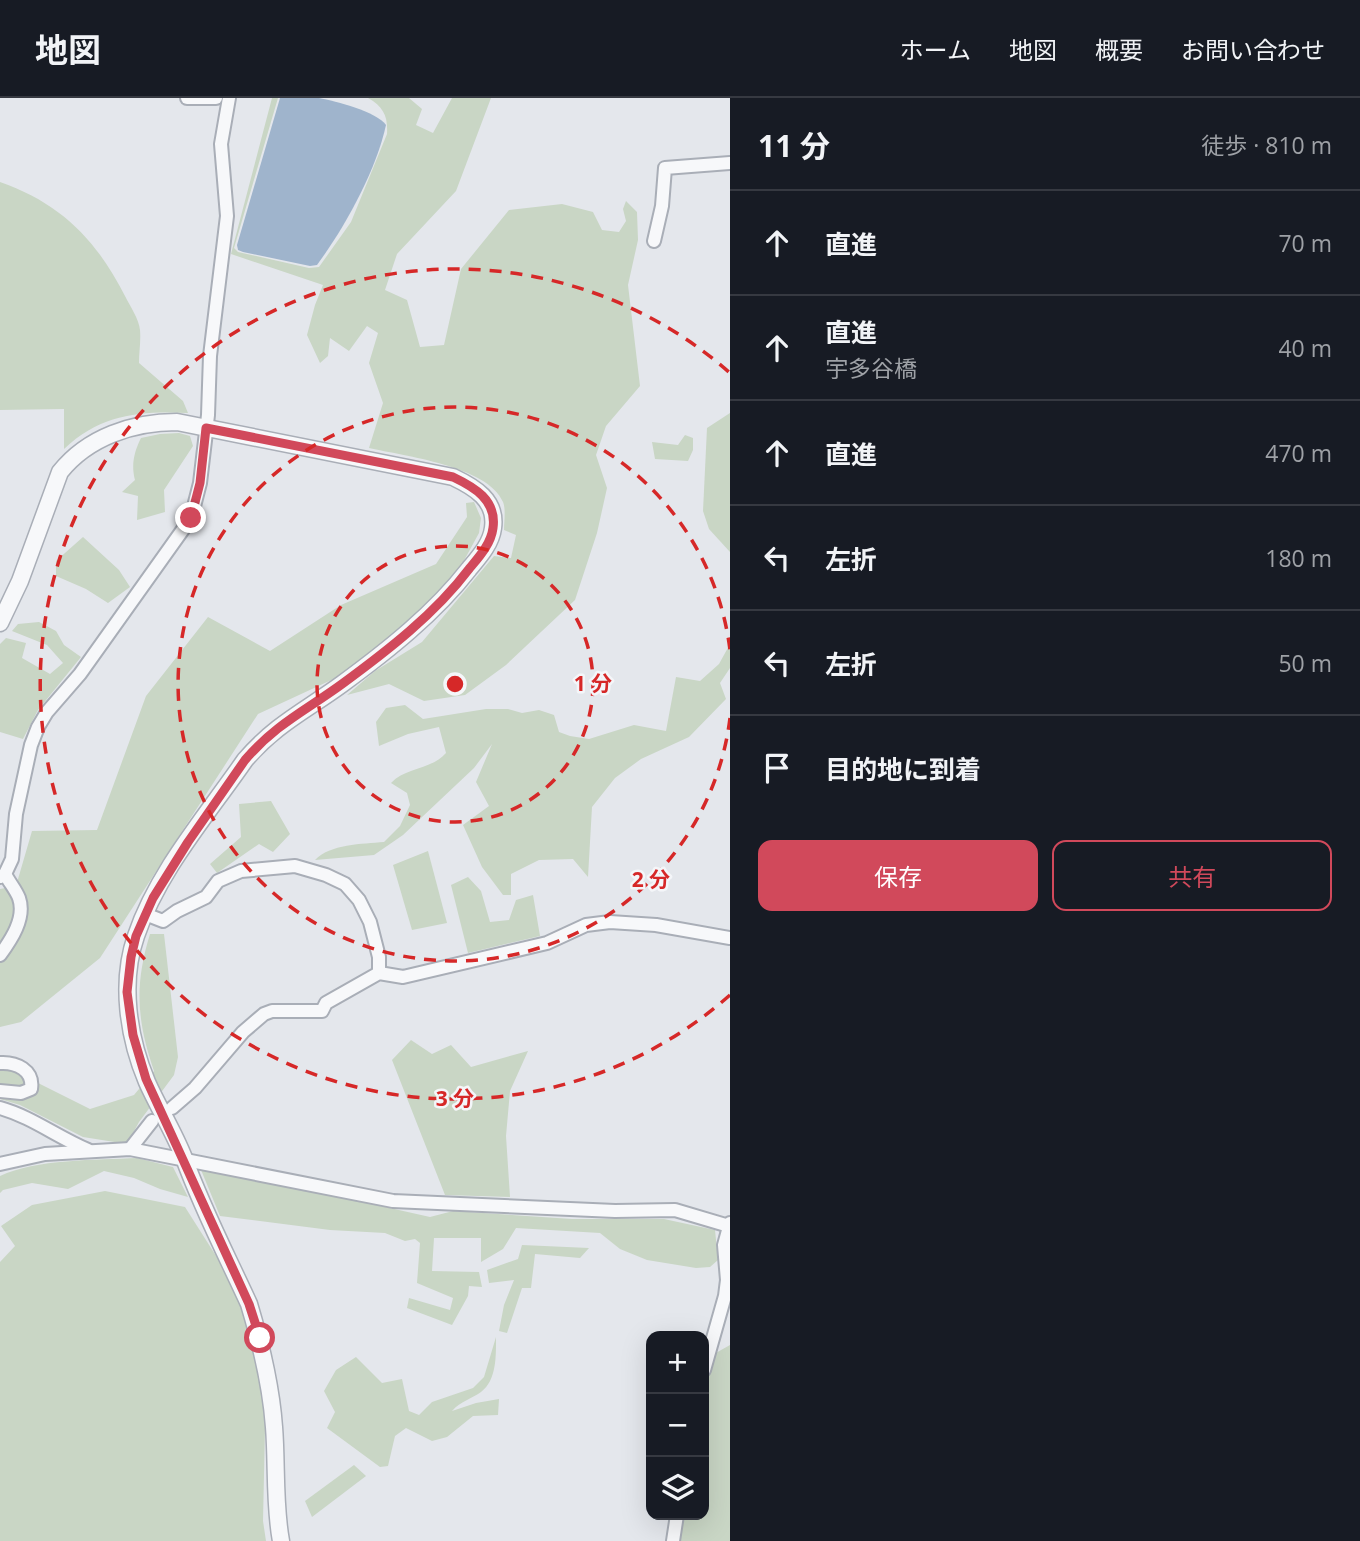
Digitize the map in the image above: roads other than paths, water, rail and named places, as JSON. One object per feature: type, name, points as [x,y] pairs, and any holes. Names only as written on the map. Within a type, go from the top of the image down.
[{"type":"street","points":[[187,98],[215,98]]},
{"type":"street","points":[[0,955],[15,934],[21,910],[20,899],[2,876],[12,859],[16,814],[31,745],[38,727],[47,712],[80,674],[191,518],[200,483],[209,356],[228,216],[221,144],[229,98]]},
{"type":"street","points":[[654,241],[662,206],[665,168],[730,163]]},
{"type":"street","points":[[0,623],[20,581],[60,472],[71,459],[102,438],[137,426],[177,422],[453,477],[476,489],[490,507],[493,528],[486,548],[460,581],[424,618],[342,684],[285,721],[245,760],[161,884],[136,936],[128,975],[131,1024],[146,1079],[249,1304],[260,1338],[274,1425],[281,1541]]},
{"type":"street","points":[[145,914],[163,921],[206,897],[219,881],[241,872],[295,866],[345,884],[359,900],[370,922],[379,957],[379,973]]},
{"type":"street","points":[[172,1108],[195,1088],[243,1032],[264,1014],[272,1011],[322,1011],[326,1003],[379,973],[403,977],[547,943],[586,925],[610,922],[656,925],[730,938]]},
{"type":"street","points":[[0,1063],[12,1063],[27,1073],[32,1082],[30,1089],[21,1093],[0,1091]]},
{"type":"street","points":[[0,1108],[24,1115],[66,1141],[92,1151]]},
{"type":"street","points":[[130,1149],[152,1121]]},
{"type":"street","points":[[0,1164],[45,1154],[130,1149],[185,1163],[393,1201],[615,1211],[676,1210],[730,1224],[724,1245],[727,1280],[725,1296],[709,1352]]},
{"type":"street","points":[[673,1541],[676,1520]]},
{"type":"water","points":[[280,98],[319,98],[335,102],[374,116],[386,125],[375,161],[358,198],[317,265],[310,266],[238,250],[237,245]]}]
